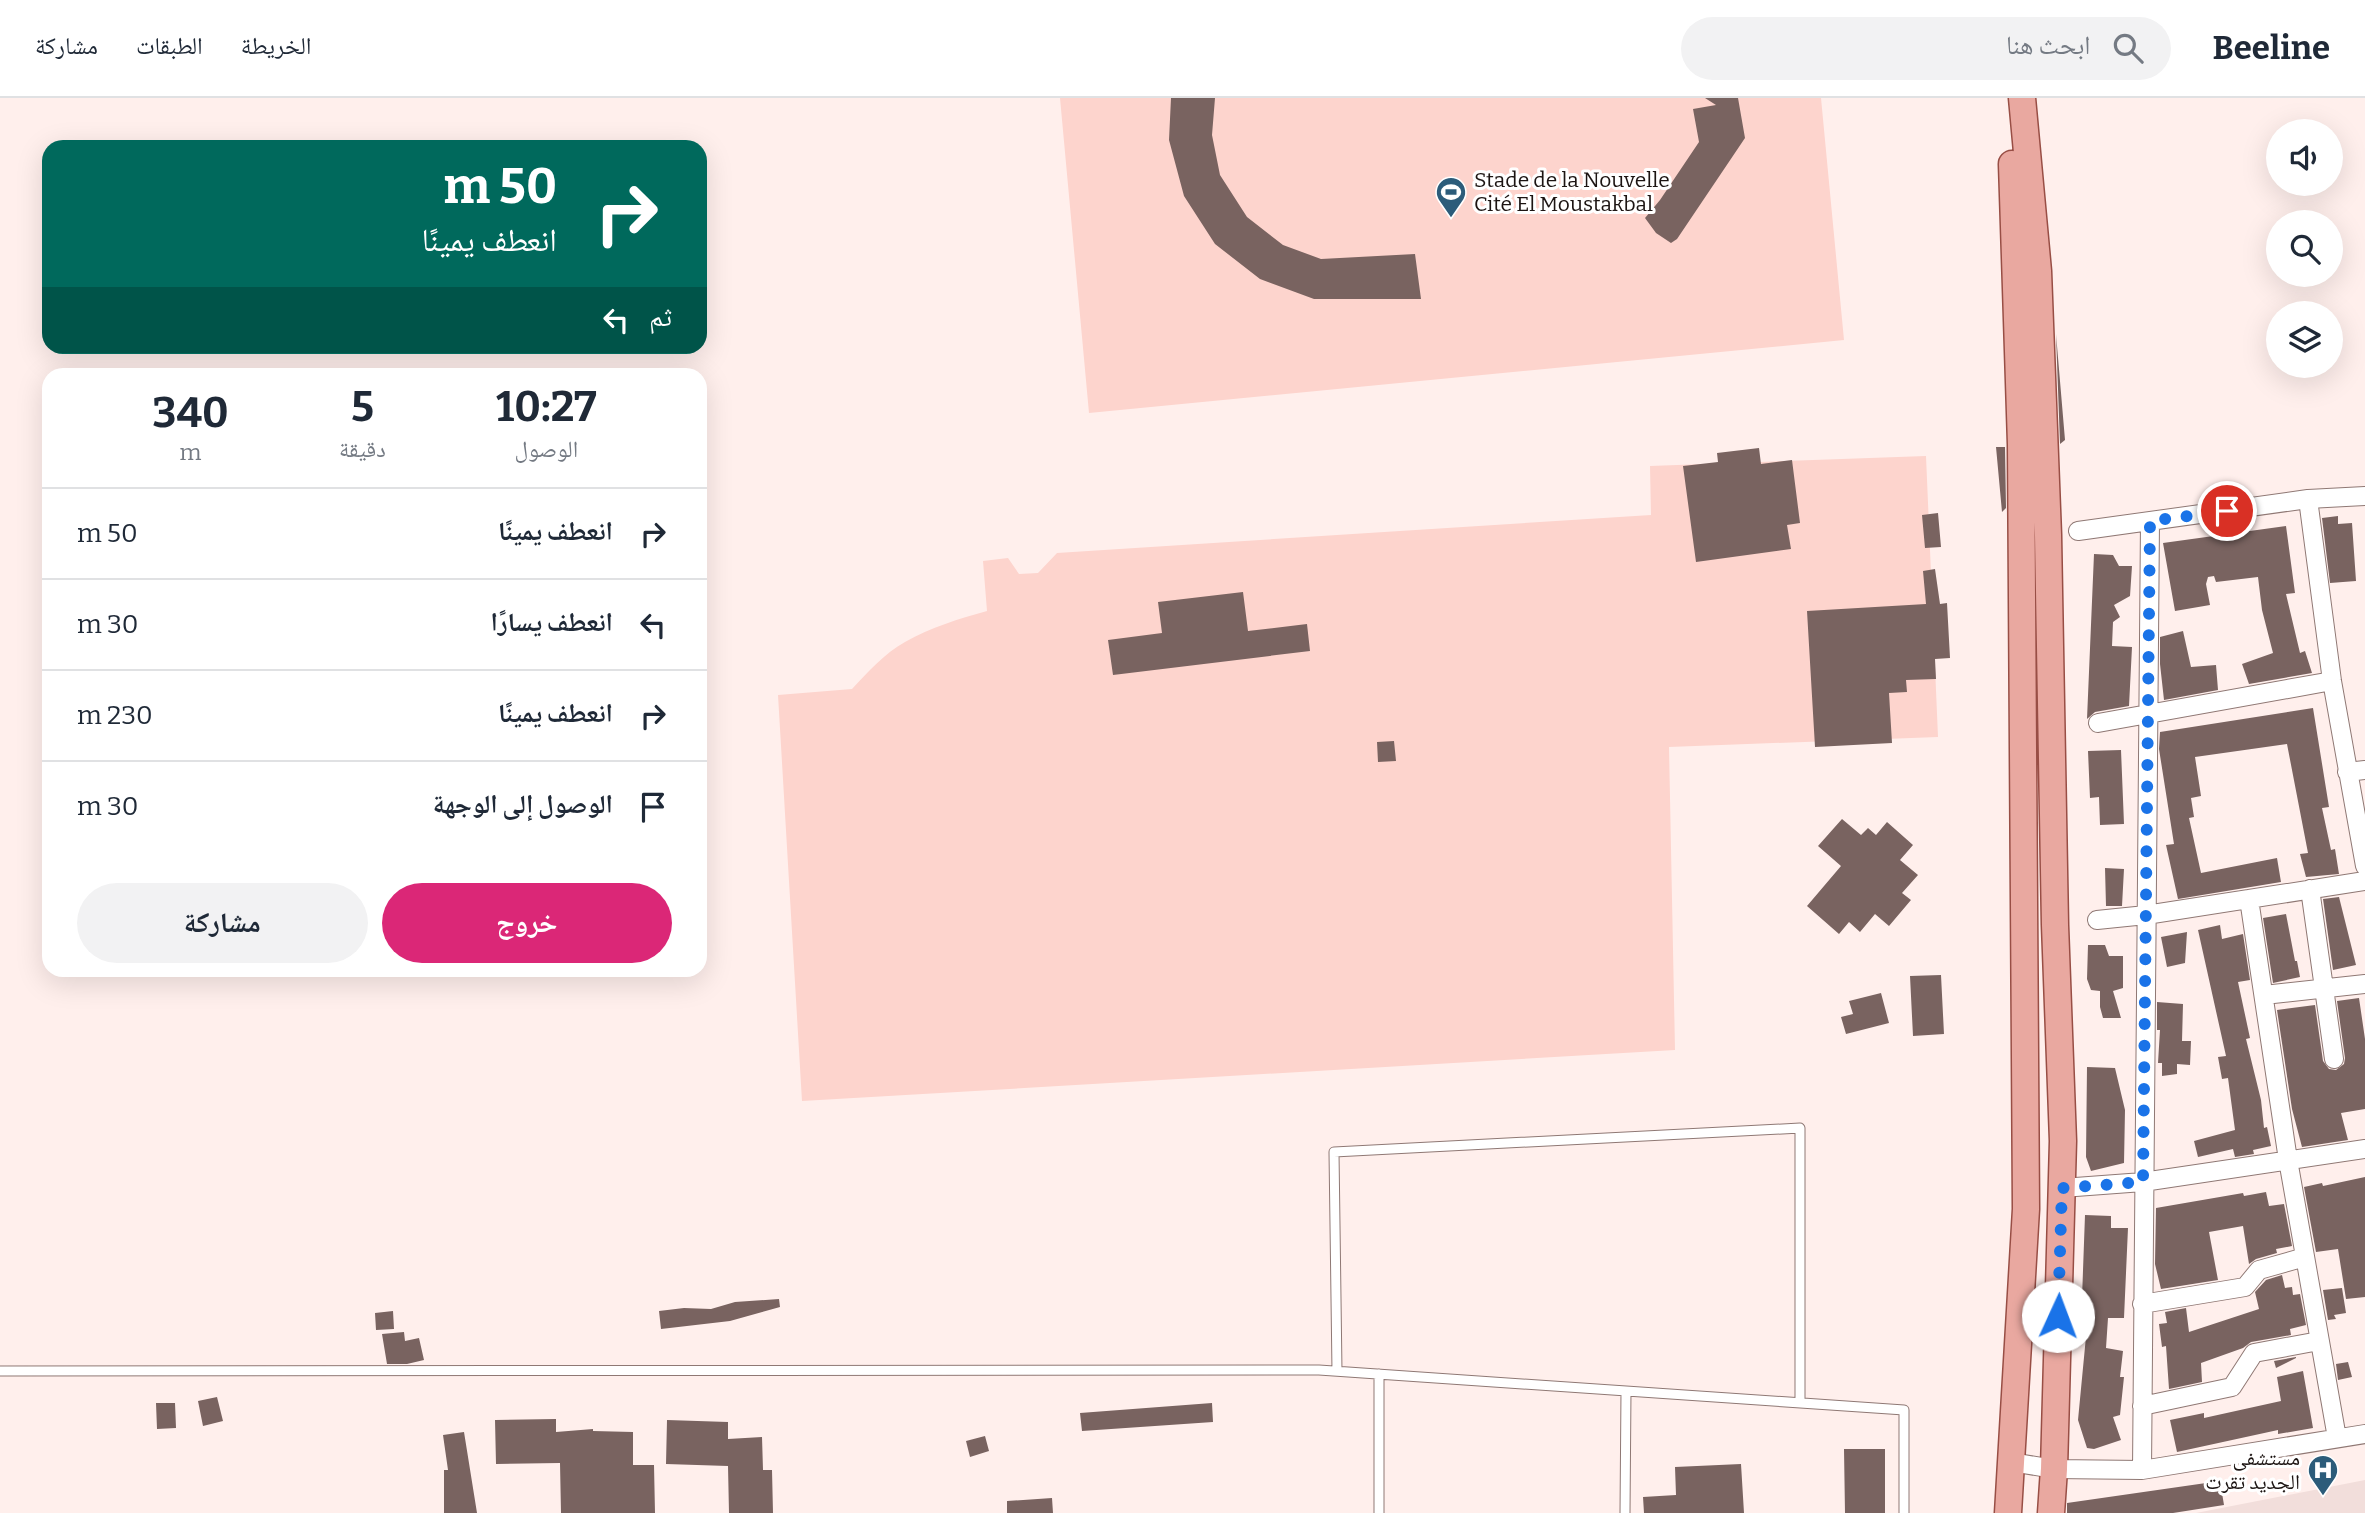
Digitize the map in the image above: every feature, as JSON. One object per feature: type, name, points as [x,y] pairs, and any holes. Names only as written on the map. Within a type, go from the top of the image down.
[{"type":"main road","points":[[2009,98],[2027,272]]},
{"type":"main road","points":[[2008,1513],[2026,1209],[2032,444],[2022,98]]},
{"type":"main road","points":[[2032,444],[2048,549],[2055,938],[2063,1141],[2051,1513]]},
{"type":"street","points":[[2078,531],[2308,499],[2365,496]]},
{"type":"street","points":[[2308,499],[2332,681],[2356,771],[2365,866]]},
{"type":"street","points":[[2142,1470],[2150,521]]},
{"type":"street","points":[[2098,723],[2332,681]]},
{"type":"street","points":[[2097,920],[2146,915],[2365,881]]},
{"type":"street","points":[[2310,889],[2334,1059]]},
{"type":"street","points":[[2249,899],[2288,1160],[2337,1438]]},
{"type":"street","points":[[2264,995],[2365,984]]},
{"type":"street","points":[[2062,1188],[2143,1182],[2365,1149]]},
{"type":"street","points":[[2143,1304],[2245,1287],[2259,1270],[2305,1257]]},
{"type":"street","points":[[2142,1406],[2232,1387],[2254,1353],[2319,1341]]},
{"type":"street","points":[[2011,1462],[2054,1469],[2142,1470],[2365,1434]]},
{"type":"lane","points":[[1337,1371],[1334,1152],[1800,1128],[1800,1403]]},
{"type":"lane","points":[[0,1371],[1337,1371],[1904,1410],[1904,1513]]},
{"type":"lane","points":[[1379,1374],[1379,1513]]},
{"type":"lane","points":[[1625,1513],[1626,1391]]},
{"type":"shaded area","name":"Stade de la Nouvelle Cité El Moustakbal","points":[[1060,98],[1821,98],[1844,340],[1089,413]]},
{"type":"shaded area","points":[[1926,456],[1938,737],[1669,747],[1675,1050],[802,1101],[778,695],[852,689],[898,646],[935,628],[987,611],[983,561],[1008,558],[1019,574],[1038,573],[1057,553],[1651,515],[1650,466]]},
{"type":"shaded area","name":"مستشفى الجديد تقرت","points":[[2365,1480],[2365,1513],[2196,1513]]},
{"type":"building","points":[[1171,98],[1215,98],[1212,135],[1220,175],[1247,217],[1283,245],[1321,259],[1415,254],[1421,299],[1314,299],[1260,279],[1215,244],[1184,196],[1169,140]]},
{"type":"building","points":[[1705,98],[1738,98],[1745,138],[1677,239],[1671,243],[1656,233],[1645,218],[1699,142],[1693,109],[1716,105]]},
{"type":"building","points":[[2056,334],[2065,440],[2060,444]]},
{"type":"building","points":[[1996,447],[2005,447],[2006,508],[2002,512]]},
{"type":"building","points":[[1759,448],[1761,464],[1792,460],[1800,523],[1787,525],[1791,549],[1696,562],[1683,466],[1718,462],[1717,453]]},
{"type":"building","points":[[1938,513],[1941,547],[1925,548],[1922,515]]},
{"type":"building","points":[[2338,516],[2338,524],[2352,523],[2356,581],[2330,583],[2322,518]]},
{"type":"building","points":[[2286,526],[2295,593],[2286,594],[2300,653],[2305,651],[2312,673],[2249,684],[2242,664],[2273,653],[2262,610],[2258,577],[2216,582],[2214,576],[2208,577],[2206,584],[2210,605],[2175,611],[2163,543]]},
{"type":"building","points":[[2094,554],[2113,555],[2119,566],[2132,566],[2130,596],[2114,605],[2120,617],[2113,622],[2112,646],[2132,647],[2129,706],[2095,712],[2087,719]]},
{"type":"building","points":[[1935,569],[1940,604],[1947,603],[1950,658],[1935,659],[1936,679],[1906,680],[1907,692],[1889,693],[1892,743],[1815,747],[1807,611],[1926,604],[1923,571]]},
{"type":"building","points":[[1243,592],[1248,631],[1307,624],[1310,651],[1113,675],[1108,640],[1162,633],[1158,602]]},
{"type":"building","points":[[2183,631],[2191,667],[2216,665],[2218,690],[2164,700],[2160,637]]},
{"type":"building","points":[[2313,708],[2329,807],[2322,808],[2331,850],[2335,849],[2339,874],[2306,877],[2300,854],[2308,853],[2287,744],[2195,757],[2201,796],[2191,798],[2194,817],[2189,818],[2201,873],[2277,858],[2281,882],[2178,899],[2166,845],[2174,844],[2159,749],[2160,732]]},
{"type":"building","points":[[1394,741],[1396,761],[1378,762],[1377,742]]},
{"type":"building","points":[[2121,750],[2124,824],[2100,825],[2099,797],[2090,798],[2088,751]]},
{"type":"building","points":[[1842,819],[1861,835],[1868,828],[1876,835],[1887,822],[1913,845],[1900,860],[1918,875],[1902,893],[1911,900],[1889,926],[1875,914],[1860,932],[1849,922],[1839,934],[1807,906],[1841,866],[1818,846]]},
{"type":"building","points":[[2105,868],[2124,869],[2122,906],[2106,906]]},
{"type":"building","points":[[2339,897],[2356,965],[2333,970],[2323,899]]},
{"type":"building","points":[[2286,914],[2300,977],[2273,983],[2263,918]]},
{"type":"building","points":[[2220,925],[2222,939],[2243,934],[2250,980],[2238,982],[2250,1038],[2246,1039],[2261,1100],[2264,1128],[2267,1127],[2271,1146],[2253,1150],[2254,1154],[2235,1157],[2233,1149],[2198,1157],[2194,1141],[2235,1130],[2228,1078],[2222,1079],[2218,1057],[2226,1056],[2198,930]]},
{"type":"building","points":[[2187,932],[2185,963],[2167,967],[2161,937]]},
{"type":"building","points":[[2088,945],[2105,945],[2109,956],[2123,956],[2123,988],[2113,991],[2121,1018],[2103,1018],[2100,991],[2091,990],[2087,979]]},
{"type":"building","points":[[1941,975],[1944,1034],[1913,1036],[1910,976]]},
{"type":"building","points":[[1881,993],[1889,1023],[1846,1034],[1841,1017],[1853,1014],[1849,1001]]},
{"type":"building","points":[[2359,998],[2365,1039],[2365,1109],[2341,1113],[2348,1140],[2302,1147],[2292,1109],[2277,1010],[2315,1005],[2323,1061],[2329,1069],[2336,1070],[2344,1064],[2345,1058],[2337,1001]]},
{"type":"building","points":[[2157,1002],[2183,1004],[2182,1041],[2191,1041],[2190,1065],[2177,1064],[2177,1074],[2162,1076],[2162,1063],[2158,1063],[2160,1030],[2157,1030]]},
{"type":"building","points":[[2087,1067],[2115,1068],[2125,1110],[2124,1163],[2091,1171],[2086,1157]]},
{"type":"building","points":[[2365,1177],[2365,1297],[2346,1299],[2338,1249],[2316,1252],[2304,1187]]},
{"type":"building","points":[[2266,1192],[2269,1206],[2284,1204],[2292,1246],[2276,1249],[2277,1253],[2249,1264],[2243,1226],[2209,1232],[2218,1280],[2161,1289],[2155,1264],[2156,1208],[2243,1193],[2244,1196]]},
{"type":"building","points":[[2085,1215],[2111,1216],[2111,1228],[2128,1228],[2124,1318],[2108,1318],[2106,1348],[2123,1351],[2120,1377],[2124,1377],[2120,1415],[2113,1417],[2121,1440],[2094,1449],[2087,1448],[2078,1420],[2087,1326],[2081,1326]]},
{"type":"building","points":[[2282,1275],[2285,1288],[2292,1287],[2293,1295],[2300,1294],[2306,1325],[2290,1329],[2291,1335],[2251,1342],[2243,1348],[2201,1363],[2202,1382],[2169,1389],[2166,1346],[2162,1347],[2159,1324],[2167,1323],[2165,1312],[2186,1308],[2189,1332],[2259,1309],[2255,1292],[2266,1280]]},
{"type":"building","points":[[2342,1288],[2346,1313],[2334,1315],[2336,1319],[2328,1320],[2323,1290]]},
{"type":"building","points":[[779,1299],[780,1307],[730,1321],[661,1329],[659,1311],[711,1309],[735,1302]]},
{"type":"building","points":[[393,1311],[394,1329],[376,1330],[375,1313]]},
{"type":"building","points":[[404,1332],[405,1341],[419,1338],[424,1360],[407,1364],[387,1364],[382,1334]]},
{"type":"building","points":[[2296,1358],[2276,1368],[2274,1361]]},
{"type":"building","points":[[2348,1362],[2352,1377],[2338,1380],[2336,1364]]},
{"type":"building","points":[[2303,1371],[2313,1428],[2278,1434],[2278,1430],[2177,1452],[2170,1420],[2204,1413],[2204,1418],[2281,1401],[2277,1377]]},
{"type":"building","points":[[217,1397],[223,1421],[203,1426],[198,1401]]},
{"type":"building","points":[[156,1403],[175,1403],[176,1428],[157,1429]]},
{"type":"building","points":[[1212,1403],[1213,1422],[1082,1431],[1080,1413]]},
{"type":"building","points":[[556,1419],[556,1432],[593,1429],[633,1432],[633,1465],[654,1465],[655,1513],[561,1513],[560,1463],[496,1464],[495,1420]]},
{"type":"building","points":[[667,1420],[728,1422],[728,1439],[762,1437],[763,1470],[772,1470],[773,1513],[729,1513],[728,1466],[666,1464]]},
{"type":"building","points":[[464,1432],[477,1513],[444,1513],[444,1470],[448,1470],[443,1435]]},
{"type":"building","points":[[985,1436],[989,1451],[970,1457],[966,1441]]},
{"type":"building","points":[[1844,1449],[1885,1449],[1885,1513],[1845,1513]]},
{"type":"building","points":[[1741,1464],[1744,1513],[1644,1513],[1643,1497],[1676,1495],[1675,1467]]},
{"type":"building","points":[[2220,1481],[2224,1505],[2173,1513],[2067,1513],[2067,1503]]},
{"type":"building","points":[[1052,1498],[1053,1513],[1007,1513],[1007,1501]]},
{"type":"place","name":"Stade de la Nouvelle Cité El Moustakbal","points":[[1451,219]]},
{"type":"place","name":"مستشفى الجديد تقرت","points":[[2323,1497]]},
{"type":"route","points":[[2058,1316],[2062,1188],[2143,1182],[2150,521],[2227,511]]}]
